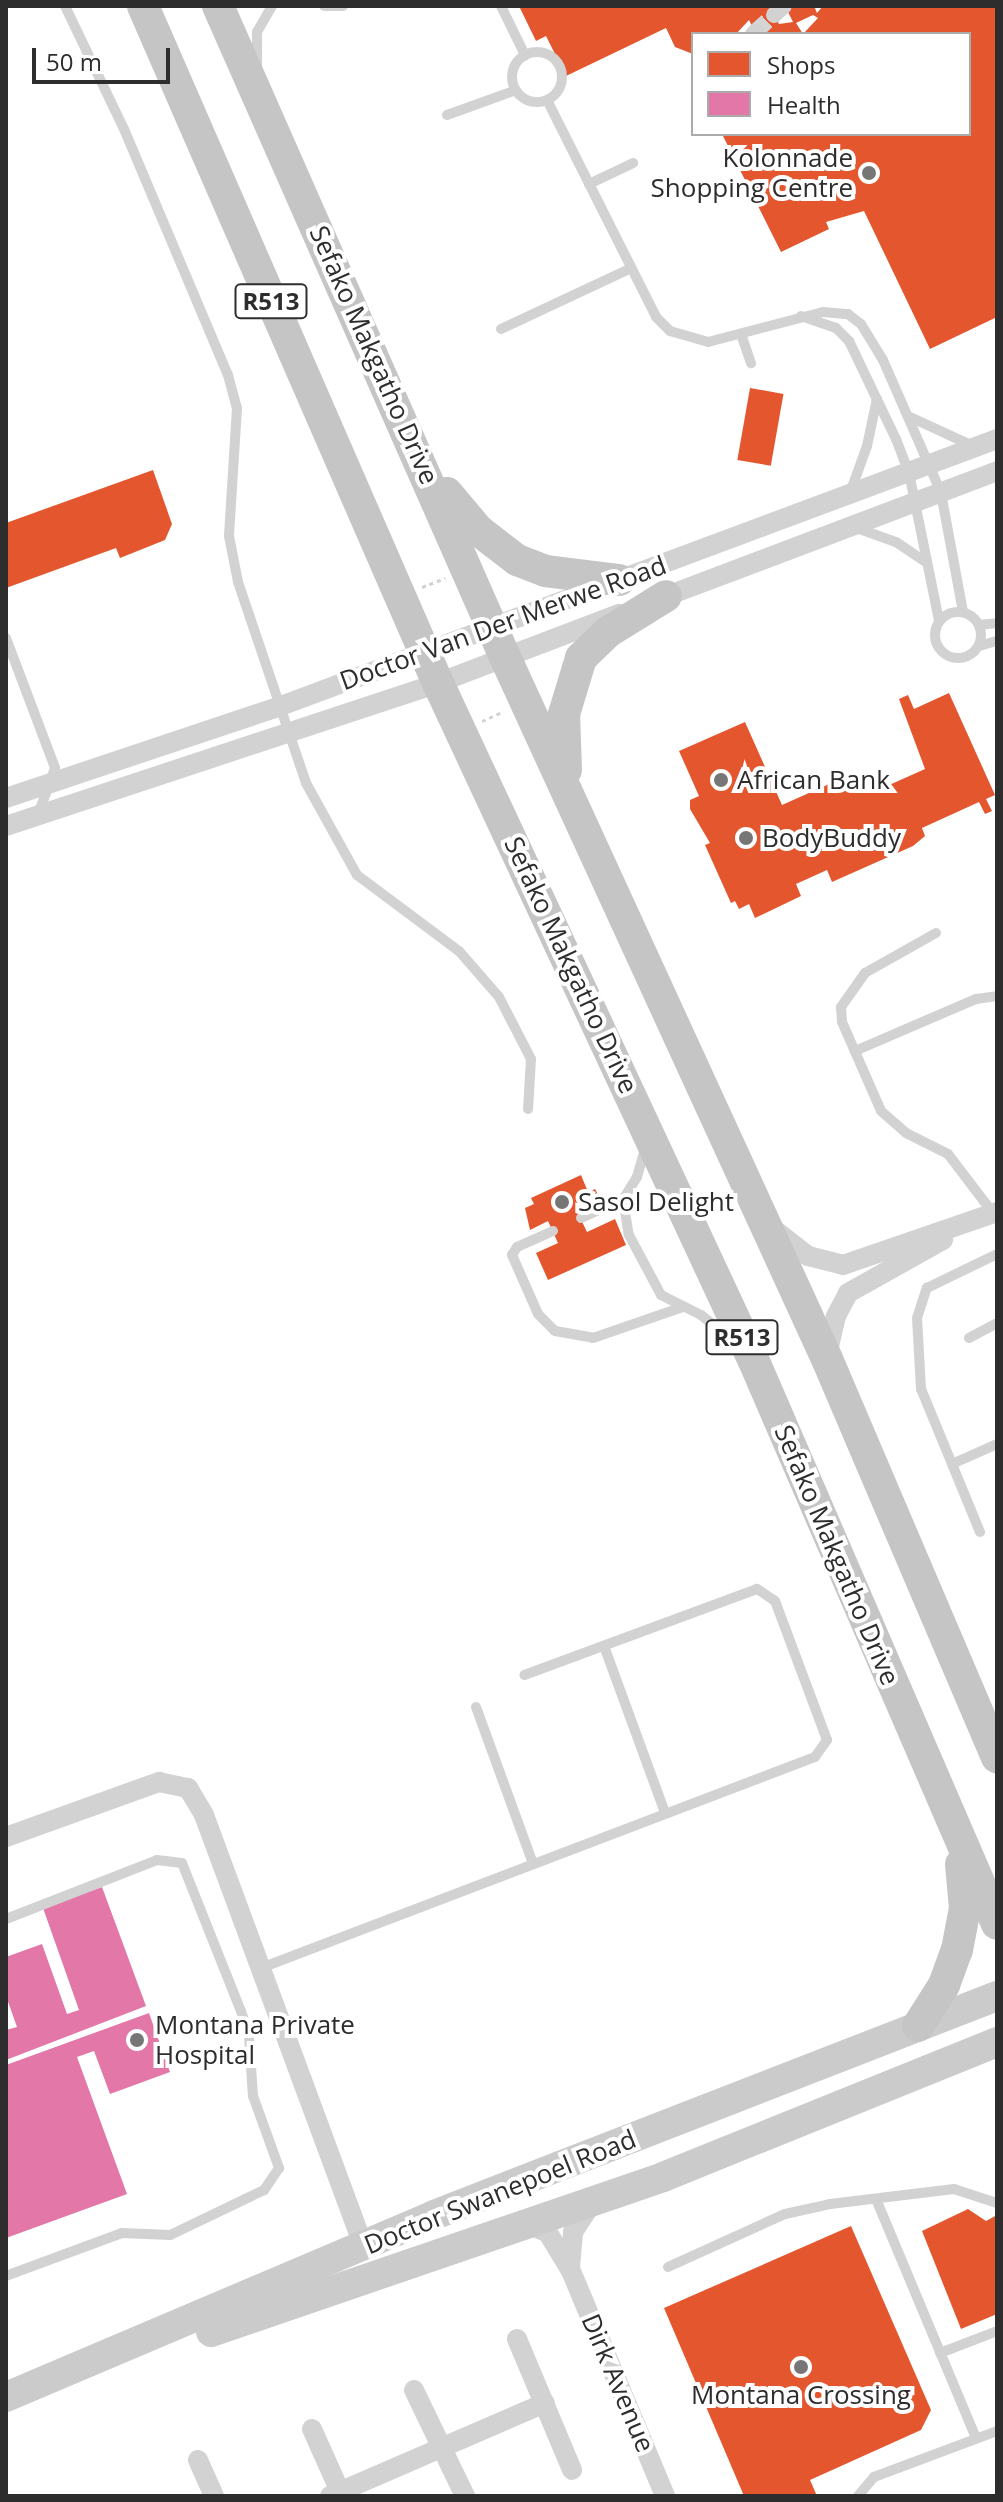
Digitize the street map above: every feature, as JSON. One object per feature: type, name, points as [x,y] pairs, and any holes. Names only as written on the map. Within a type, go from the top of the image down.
[{"type":"main road","name":"Sefako Makgatho Drive","points":[[143,6],[438,683],[753,1359],[997,1924]]},
{"type":"main road","name":"Sefako Makgatho Drive","points":[[218,6],[505,657],[827,1359],[997,1757]]},
{"type":"main road","points":[[417,452],[470,523],[505,553],[545,571],[619,580]]},
{"type":"main road","points":[[570,798],[563,732],[575,670],[595,642],[666,596]]},
{"type":"main road","points":[[918,2026],[952,1965],[964,1917],[964,1877],[948,1816]]},
{"type":"main road","name":"Doctor Swanepoel Road","points":[[6,2397],[364,2247],[997,1996]]},
{"type":"main road","name":"Doctor Swanepoel Road","points":[[6,2417],[221,2328],[689,2167],[997,2042]]},
{"type":"main road","points":[[364,2247],[373,2258],[381,2258],[647,2172],[689,2167]]},
{"type":"street","name":"Doctor Van Der Merwe Road","points":[[6,798],[55,778],[278,707],[997,439]]},
{"type":"street","name":"Doctor Van Der Merwe Road","points":[[6,826],[285,731],[438,683],[997,471]]},
{"type":"street","points":[[766,1223],[808,1256],[837,1265],[952,1231],[995,1213]]},
{"type":"street","points":[[827,1359],[833,1323],[848,1293],[952,1231]]},
{"type":"street","points":[[6,1837],[143,1786],[179,1783],[197,1798],[364,2247]]},
{"type":"street","name":"Dirk Avenue","points":[[571,2271],[573,2232],[593,2200]]},
{"type":"street","name":"Dirk Avenue","points":[[526,2223],[548,2233],[571,2271],[665,2496]]},
{"type":"street","points":[[517,2339],[572,2470]]},
{"type":"street","points":[[414,2390],[465,2496]]},
{"type":"street","points":[[312,2429],[337,2495],[545,2403]]},
{"type":"street","points":[[198,2460],[214,2496]]},
{"type":"lane","points":[[65,6],[124,129],[228,375],[237,408],[229,536],[238,582],[285,731],[331,835],[357,875],[459,951],[499,997],[531,1059],[528,1109]]},
{"type":"lane","points":[[260,100],[257,32],[272,6]]},
{"type":"lane","points":[[324,6],[343,6]]},
{"type":"lane","points":[[501,6],[525,55]]},
{"type":"lane","points":[[540,52],[559,65],[559,89],[547,100],[527,99],[516,90],[513,74],[525,55],[540,52]]},
{"type":"lane","points":[[447,115],[516,90]]},
{"type":"lane","points":[[547,100],[656,317],[681,338],[708,342],[799,316],[836,311],[861,324],[910,417],[941,493],[963,612],[979,625],[997,623]]},
{"type":"lane","points":[[589,184],[633,163]]},
{"type":"lane","points":[[501,329],[631,268]]},
{"type":"lane","points":[[799,316],[836,328],[849,341],[909,473],[939,621],[936,643],[946,655],[968,656],[979,646],[997,641]]},
{"type":"lane","points":[[741,334],[751,363]]},
{"type":"lane","points":[[849,495],[867,446],[877,399]]},
{"type":"lane","points":[[910,417],[977,447]]},
{"type":"lane","points":[[852,526],[896,542],[927,563]]},
{"type":"lane","points":[[939,621],[963,612]]},
{"type":"lane","points":[[979,625],[979,646]]},
{"type":"lane","points":[[6,638],[55,778],[38,816]]},
{"type":"lane","points":[[936,933],[865,973],[851,988],[841,1007],[855,1051],[892,1124],[948,1154],[995,1213]]},
{"type":"lane","points":[[855,1051],[976,999],[997,996]]},
{"type":"lane","points":[[648,1129],[640,1168],[623,1199],[624,1221],[653,1283],[683,1307],[717,1327],[753,1359]]},
{"type":"lane","points":[[581,1218],[623,1199]]},
{"type":"lane","points":[[553,1231],[517,1247],[512,1255],[538,1314],[555,1331],[593,1338],[683,1307]]},
{"type":"lane","points":[[980,1532],[921,1389],[917,1318],[927,1288],[997,1254]]},
{"type":"lane","points":[[969,1338],[997,1323]]},
{"type":"lane","points":[[952,1464],[997,1444]]},
{"type":"lane","points":[[261,1968],[532,1861],[825,1751],[827,1740],[818,1712],[768,1593],[757,1589],[524,1675]]},
{"type":"lane","points":[[604,1646],[665,1813]]},
{"type":"lane","points":[[476,1707],[532,1861]]},
{"type":"lane","points":[[6,1919],[157,1860],[182,1863],[249,2036],[253,2096],[279,2168],[264,2190],[170,2235],[122,2233],[6,2276]]},
{"type":"lane","points":[[668,2267],[785,2214],[954,2189],[997,2203]]},
{"type":"lane","points":[[876,2199],[976,2438]]},
{"type":"lane","points":[[940,2353],[997,2331]]},
{"type":"lane","points":[[858,2496],[874,2477],[997,2431]]},
{"type":"path","points":[[400,597],[467,569]]},
{"type":"path","points":[[460,730],[526,702]]},
{"type":"building: Shops","name":"Kolonnade Shopping Centre","points":[[519,6],[770,6],[779,24],[793,22],[785,6],[814,6],[817,13],[823,6],[997,6],[997,317],[930,349],[864,211],[826,222],[829,229],[781,252],[723,136],[971,136],[971,32],[805,32],[818,18],[813,15],[796,23],[802,32],[755,32],[749,20],[738,32],[691,32],[691,53],[675,47],[666,28],[566,76],[546,36],[536,41]]},
{"type":"building: Shops","points":[[750,388],[783,394],[771,466],[737,460]]},
{"type":"building: Shops","points":[[153,470],[172,524],[165,540],[120,558],[116,548],[6,588],[6,523]]},
{"type":"building: Shops","points":[[949,693],[995,795],[986,799],[992,811],[985,814],[979,802],[922,828],[925,836],[913,846],[832,882],[827,870],[796,884],[801,896],[755,918],[749,904],[739,909],[735,901],[731,903],[705,845],[710,843],[690,809],[690,800],[699,796],[679,751],[745,722],[782,805],[856,772],[858,777],[869,772],[878,790],[925,769],[899,699],[908,695],[914,709]]},
{"type":"building: Shops","points":[[581,1175],[588,1192],[595,1189],[600,1198],[576,1209],[587,1232],[615,1219],[626,1245],[548,1280],[536,1253],[558,1243],[548,1221],[530,1230],[525,1208],[534,1204],[531,1198]]},
{"type":"building: Shops","points":[[968,2209],[986,2221],[997,2215],[997,2314],[961,2329],[922,2231]]},
{"type":"building: Shops","name":"Montana Crossing","points":[[851,2226],[931,2410],[921,2430],[810,2480],[817,2496],[744,2496],[664,2308]]},
{"type":"building: Health","points":[[102,1887],[146,2006],[6,2060],[6,2030],[17,2027],[6,1996],[6,1957],[42,1944],[67,2014],[79,2010],[43,1908]]},
{"type":"building: Health","points":[[149,2013],[170,2072],[110,2094],[94,2051],[77,2057],[127,2194],[6,2238],[6,2065]]},
{"type":"tunnel","points":[[755,32],[774,15]]},
{"type":"place","name":"Kolonnade Shopping Centre","points":[[869,173]]},
{"type":"place","name":"African Bank","points":[[721,780]]},
{"type":"place","name":"BodyBuddy","points":[[746,838]]},
{"type":"place","name":"Sasol Delight","points":[[562,1202]]},
{"type":"place","name":"Montana Private Hospital","points":[[137,2040]]},
{"type":"place","name":"Montana Crossing","points":[[801,2367]]}]
